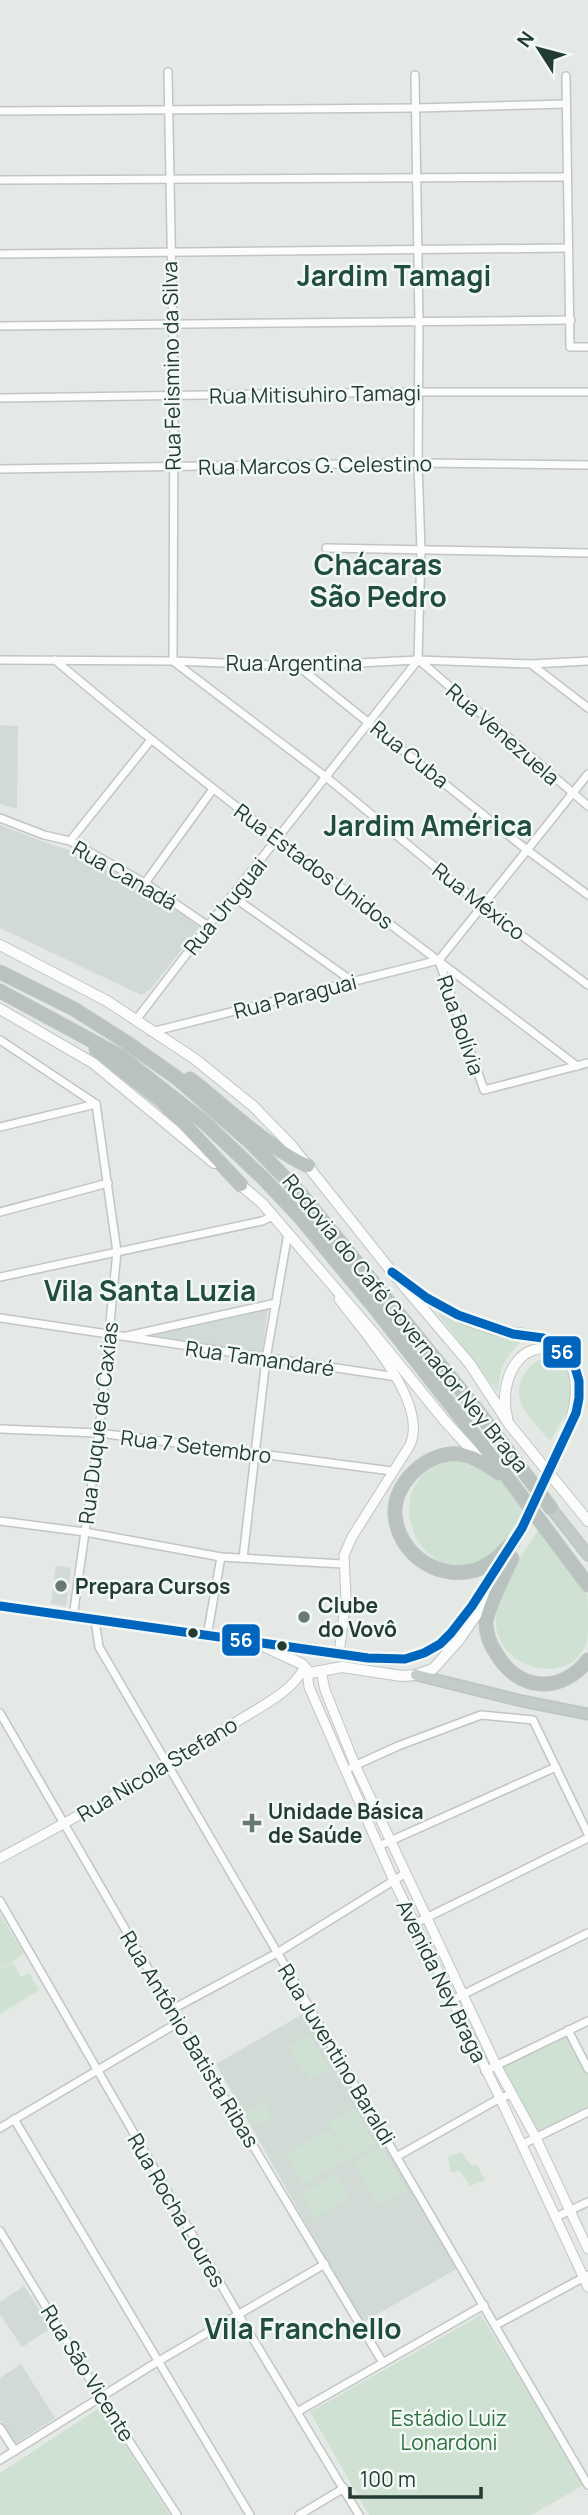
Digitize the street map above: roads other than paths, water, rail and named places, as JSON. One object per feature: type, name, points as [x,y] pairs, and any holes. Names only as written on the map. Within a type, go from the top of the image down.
[{"type":"highway","name":"Rodovia do Café Governador Ney Braga","points":[[0,972],[75,1009],[107,1029],[177,1078],[249,1141],[302,1194],[477,1410],[588,1555]]},
{"type":"highway","name":"Rodovia do Café Governador Ney Braga","points":[[0,991],[120,1056],[204,1122],[264,1179],[299,1216],[374,1307],[588,1585]]},
{"type":"highway","points":[[72,1028],[163,1102],[241,1185]]},
{"type":"highway","points":[[107,1029],[136,1043],[185,1075],[264,1139],[308,1166]]},
{"type":"highway","points":[[514,1486],[483,1462],[472,1457],[442,1455],[417,1469],[404,1484],[395,1513],[401,1536],[414,1556],[433,1569],[449,1573],[486,1566],[494,1562],[514,1541]]},
{"type":"highway","points":[[512,1558],[486,1620],[487,1634],[501,1663],[519,1678],[550,1685],[577,1672],[588,1660]]},
{"type":"highway","points":[[416,1675],[588,1714]]},
{"type":"main road","points":[[0,945],[83,987],[136,1020],[195,1059],[253,1106],[291,1145],[392,1272],[470,1364],[509,1424],[588,1521]]},
{"type":"main road","points":[[0,1009],[93,1063],[241,1185],[288,1233],[445,1421],[483,1462]]},
{"type":"main road","points":[[0,1606],[260,1644],[312,1649],[323,1653],[405,1660],[424,1654],[440,1644],[472,1606],[522,1528],[576,1413],[579,1381],[574,1364],[543,1338],[488,1327],[458,1315],[427,1298],[392,1272]]},
{"type":"main road","points":[[509,1424],[504,1391],[516,1363],[526,1353],[537,1349],[556,1350],[566,1355]]},
{"type":"main road","points":[[260,1644],[314,1674],[342,1667],[402,1676],[416,1675],[433,1669],[447,1655],[486,1601],[512,1558],[522,1528]]},
{"type":"main road","points":[[304,1668],[303,1656],[312,1649]]},
{"type":"main road","points":[[323,1653],[327,1662],[323,1670]]},
{"type":"street","name":"Rua Felismino da Silva","points":[[168,72],[174,395],[173,661]]},
{"type":"street","points":[[415,75],[421,550],[418,660]]},
{"type":"street","points":[[566,76],[570,347],[588,347]]},
{"type":"street","points":[[0,111],[416,108],[566,104]]},
{"type":"street","points":[[0,180],[566,177]]},
{"type":"street","points":[[0,254],[568,248]]},
{"type":"street","points":[[0,326],[571,320]]},
{"type":"street","name":"Rua Mitisuhiro Tamagi","points":[[0,398],[588,392]]},
{"type":"street","name":"Rua Marcos G. Celestino","points":[[0,469],[418,463],[588,465]]},
{"type":"street","points":[[326,548],[588,553]]},
{"type":"street","name":"Rua Argentina","points":[[0,660],[173,661],[298,666],[418,660],[531,664],[588,661]]},
{"type":"street","name":"Rua Estados Unidos","points":[[55,660],[150,740],[278,840],[577,1066]]},
{"type":"street","name":"Rua Uruguai","points":[[136,1020],[418,660]]},
{"type":"street","name":"Rua Venezuela","points":[[418,660],[588,806]]},
{"type":"street","name":"Rua México","points":[[173,661],[326,778],[481,905],[588,985]]},
{"type":"street","points":[[531,664],[588,708]]},
{"type":"street","name":"Rua Cuba","points":[[298,666],[527,850],[588,895]]},
{"type":"street","points":[[70,841],[150,740]]},
{"type":"street","points":[[439,960],[588,774]]},
{"type":"street","points":[[145,883],[213,789]]},
{"type":"street","name":"Rua Canadá","points":[[0,818],[44,835],[70,841],[145,883],[208,926]]},
{"type":"street","points":[[232,896],[352,981]]},
{"type":"street","name":"Rua Paraguai","points":[[151,1032],[439,960]]},
{"type":"street","name":"Rua Bolívia","points":[[439,960],[484,1090],[577,1066]]},
{"type":"street","points":[[0,1040],[96,1104]]},
{"type":"street","points":[[577,1066],[588,1063]]},
{"type":"street","points":[[0,1127],[96,1104]]},
{"type":"street","name":"Rua Duque de Caxias","points":[[73,1617],[100,1433],[117,1252],[96,1104]]},
{"type":"street","points":[[0,1212],[108,1183]]},
{"type":"street","points":[[0,1277],[262,1221],[273,1216]]},
{"type":"street","points":[[243,1558],[266,1359],[288,1233]]},
{"type":"street","points":[[311,1261],[397,1377],[412,1413],[413,1437],[352,1537],[344,1555],[346,1599],[339,1654]]},
{"type":"street","name":"Rua Tamandaré","points":[[123,1337],[276,1303]]},
{"type":"street","name":"Rua Tamandaré","points":[[0,1318],[397,1377]]},
{"type":"street","name":"Rua 7 Setembro","points":[[0,1429],[100,1433],[392,1471]]},
{"type":"street","points":[[0,1521],[85,1532],[221,1557],[343,1564]]},
{"type":"street","points":[[206,1636],[221,1557]]},
{"type":"street","name":"Rua Juventino Baraldi","points":[[95,1620],[99,1647],[588,2485]]},
{"type":"street","name":"Rua Nicola Stefano","points":[[0,1858],[63,1825],[167,1764],[291,1686],[304,1668]]},
{"type":"street","name":"Avenida Ney Braga","points":[[304,1668],[309,1687],[344,1771],[393,1879],[586,2279]]},
{"type":"street","name":"Avenida Ney Braga","points":[[323,1670],[325,1690],[355,1765],[496,2065],[536,2138],[588,2249]]},
{"type":"street","name":"Rua Antônio Batista Ribas","points":[[0,1713],[179,2022],[383,2363]]},
{"type":"street","points":[[344,1771],[481,1715],[533,1720],[556,1767],[588,1836],[416,1923]]},
{"type":"street","points":[[379,1846],[556,1767]]},
{"type":"street","points":[[173,2009],[277,1953],[406,1873]]},
{"type":"street","name":"Rua Rocha Loures","points":[[0,1901],[238,2314],[359,2515]]},
{"type":"street","points":[[452,2000],[463,1992],[588,1933]]},
{"type":"street","points":[[485,2071],[588,2021]]},
{"type":"street","points":[[0,2128],[95,2069],[179,2022]]},
{"type":"street","points":[[568,2030],[588,2069]]},
{"type":"street","points":[[398,2156],[500,2098],[512,2094]]},
{"type":"street","points":[[521,2145],[588,2112]]},
{"type":"street","points":[[14,2119],[250,2515]]},
{"type":"street","points":[[556,2217],[588,2202]]},
{"type":"street","name":"Rua São Vicente","points":[[1,2233],[100,2396],[177,2515]]},
{"type":"street","points":[[0,2460],[100,2396],[326,2264]]},
{"type":"street","points":[[496,2325],[586,2279]]},
{"type":"street","points":[[298,2412],[484,2305]]},
{"type":"street","points":[[0,2428],[15,2451]]},
{"type":"street","points":[[299,2515],[344,2488]]},
{"type":"place","name":"Prepara Cursos","points":[[61,1586]]},
{"type":"place","name":"Clube do Vovô","points":[[304,1617]]},
{"type":"place","name":"Unidade Básica de Saúde","points":[[252,1823]]},
{"type":"district","name":"Jardim Tamagi","points":[[394,275]]},
{"type":"district","name":"Chácaras São Pedro","points":[[378,580]]},
{"type":"district","name":"Jardim América","points":[[428,825]]},
{"type":"district","name":"Vila Santa Luzia","points":[[150,1290]]},
{"type":"district","name":"Vila Franchello","points":[[303,2328]]},
{"type":"park label","name":"Estádio Luiz Lonardoni","points":[[449,2430]]}]
